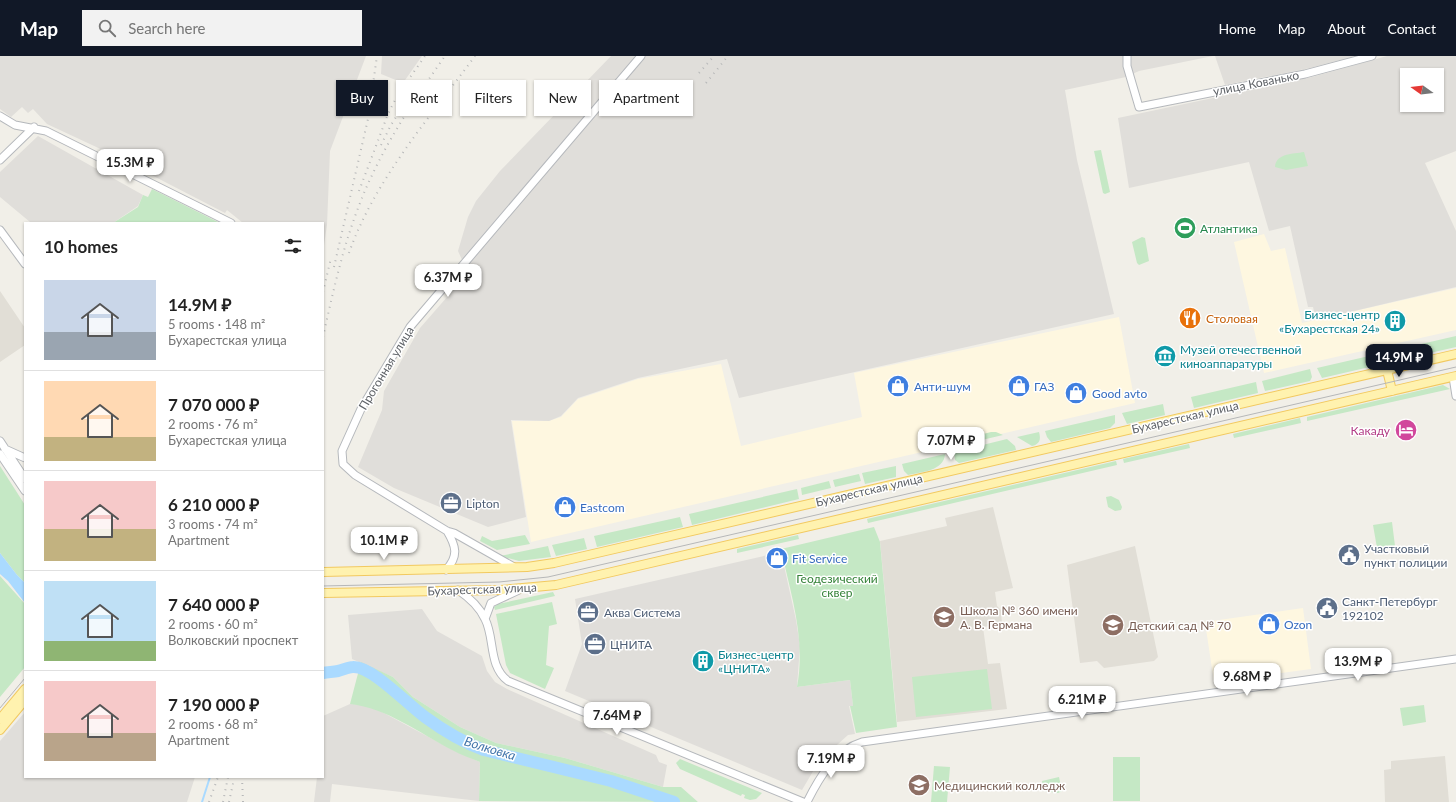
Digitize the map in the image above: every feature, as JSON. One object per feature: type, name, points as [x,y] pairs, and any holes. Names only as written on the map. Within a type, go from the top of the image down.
[{"type":"main road","name":"Бухарестская улица","points":[[324,572],[446,570],[543,565],[1456,354]]},
{"type":"main road","points":[[1387,370],[1392,391]]},
{"type":"main road","name":"Бухарестская улица","points":[[324,593],[519,589],[564,583],[1455,376]]},
{"type":"main road","points":[[0,719],[24,690]]},
{"type":"main road","points":[[0,730],[24,701]]},
{"type":"street","name":"Прогонная улица","points":[[514,567],[447,531],[350,472],[344,466],[342,460],[344,447],[361,409],[410,327],[641,56]]},
{"type":"street","name":"улица Кованько","points":[[1127,56],[1128,66],[1139,107],[1305,74],[1372,56]]},
{"type":"street","points":[[0,116],[15,125],[34,127],[46,131],[229,222]]},
{"type":"street","points":[[0,160],[34,127]]},
{"type":"street","points":[[0,230],[24,263]]},
{"type":"street","points":[[1455,376],[1456,396]]},
{"type":"street","points":[[0,441],[2,451],[24,489]]},
{"type":"street","points":[[2,451],[24,458]]},
{"type":"street","points":[[2,451],[24,478]]},
{"type":"street","points":[[446,570],[453,562],[456,554],[454,542],[447,531]]},
{"type":"street","points":[[485,619],[491,603],[519,589]]},
{"type":"street","points":[[458,590],[472,600],[485,619],[497,666],[502,676],[512,683],[803,802]]},
{"type":"street","points":[[807,802],[829,765],[854,746],[862,742],[1456,659]]},
{"type":"shaded area","points":[[0,56],[366,56],[357,80],[336,80],[336,116],[343,116],[330,151],[327,225],[324,245],[324,222],[242,222],[227,210],[225,213],[107,152],[47,124],[33,109],[28,113],[22,107],[11,117],[0,109]]},
{"type":"shaded area","points":[[382,56],[422,56],[405,80],[396,80],[381,74]]},
{"type":"shaded area","points":[[611,56],[1213,56],[1139,71],[1126,77],[1065,90],[1077,160],[1114,314],[739,398],[727,359],[638,378],[578,398],[561,416],[549,421],[511,420],[526,517],[488,527],[394,488],[358,467],[382,410],[384,391],[420,328],[468,273],[458,251],[468,217],[476,201],[500,171],[553,116],[591,116],[591,80],[588,80]]},
{"type":"shaded area","points":[[1215,56],[1355,56],[1310,68],[1225,85]]},
{"type":"shaded area","points":[[1387,56],[1456,56],[1456,151],[1425,163],[1456,231],[1456,287],[1316,320],[1313,307],[1308,307],[1290,226],[1269,231],[1249,162],[1129,188],[1118,118],[1312,77]]},
{"type":"shaded area","points":[[38,136],[143,195],[138,206],[114,222],[30,222],[0,197],[0,172]]},
{"type":"shaded area","points":[[1264,234],[1271,251],[1285,248],[1302,323],[1456,288],[1456,330],[1264,373],[1234,242]]},
{"type":"shaded area","points":[[0,291],[24,327],[24,346],[0,362]]},
{"type":"shaded area","points":[[1119,317],[1135,403],[531,542],[512,421],[549,421],[561,417],[578,399],[638,379],[721,364],[741,446],[862,417],[854,373]]},
{"type":"shaded area","name":"Школа № 360 имени А. В. Германа","points":[[993,507],[1013,588],[995,592],[997,606],[1001,610],[1002,624],[983,627],[988,664],[1000,663],[1007,709],[897,722],[880,541],[947,526],[945,518]]},
{"type":"shaded area","name":"Детский сад № 70","points":[[1135,546],[1158,657],[1154,661],[1104,668],[1097,661],[1080,663],[1067,565]]},
{"type":"shaded area","points":[[781,552],[796,620],[800,646],[797,687],[850,680],[853,706],[849,706],[855,734],[848,735],[828,753],[822,756],[802,790],[565,691],[582,644],[575,599]]},
{"type":"shaded area","points":[[1303,608],[1311,669],[1214,682],[1205,622]]},
{"type":"shaded area","points":[[422,609],[437,631],[482,656],[487,671],[495,682],[507,689],[656,755],[659,762],[667,765],[663,787],[565,758],[496,743],[460,727],[413,697],[393,677],[352,659],[348,615]]},
{"type":"shaded area","points":[[350,704],[367,705],[453,750],[480,762],[479,801],[332,784],[330,802],[314,802],[317,778],[324,778],[324,716]]},
{"type":"shaded area","points":[[24,713],[24,778],[195,778],[187,802],[0,802],[0,741]]},
{"type":"shaded area","points":[[1445,756],[1449,802],[1385,802],[1384,770],[1391,769],[1391,761]]},
{"type":"green space","points":[[1101,150],[1110,192],[1105,194],[1103,193],[1094,151]]},
{"type":"green space","points":[[1304,152],[1308,166],[1286,170],[1275,167],[1278,159],[1286,155]]},
{"type":"green space","points":[[152,189],[218,222],[115,222],[138,207],[143,195],[148,197]]},
{"type":"green space","points":[[1142,237],[1145,238],[1149,261],[1139,265],[1137,263],[1132,242]]},
{"type":"green space","points":[[1456,336],[1456,347],[1322,378],[1317,368]]},
{"type":"green space","points":[[1310,369],[1312,377],[1310,381],[1265,391],[1262,381]]},
{"type":"green space","points":[[1256,382],[1258,393],[1194,408],[1191,397]]},
{"type":"green space","points":[[1443,385],[1450,389],[1307,421],[1307,417]]},
{"type":"green space","points":[[1163,404],[1165,415],[1127,424],[1122,413]]},
{"type":"green space","points":[[1115,415],[1115,423],[1110,428],[1051,442],[1045,431]]},
{"type":"green space","points":[[1300,418],[1301,423],[1234,438],[1233,434]]},
{"type":"green space","points":[[996,432],[1003,435],[952,447],[956,441]]},
{"type":"green space","points":[[1039,432],[1039,441],[1037,444],[1032,446],[1017,437]]},
{"type":"green space","points":[[1007,439],[1015,446],[1016,450],[959,463],[955,460],[954,452]]},
{"type":"green space","points":[[1189,444],[1190,448],[1124,463],[1123,459]]},
{"type":"green space","points":[[945,454],[944,460],[941,464],[931,470],[908,475],[904,471],[902,464]]},
{"type":"green space","points":[[1116,461],[1117,465],[868,523],[867,519]]},
{"type":"green space","points":[[0,466],[24,503],[24,582],[0,553]]},
{"type":"green space","points":[[896,466],[896,477],[865,484],[862,473]]},
{"type":"green space","points":[[859,474],[861,481],[835,487],[833,480]]},
{"type":"green space","points":[[829,481],[831,488],[802,495],[801,488]]},
{"type":"green space","points":[[797,489],[799,499],[692,525],[689,514]]},
{"type":"green space","points":[[1111,496],[1119,500],[1122,507],[1121,510],[1115,511],[1108,507],[1106,497]]},
{"type":"green space","points":[[680,517],[683,527],[597,547],[594,536]]},
{"type":"green space","points":[[1392,522],[1395,546],[1377,548],[1373,525]]},
{"type":"green space","name":"Геодезический сквер","points":[[874,527],[880,542],[897,727],[856,733],[850,706],[853,706],[850,680],[797,687],[800,652],[799,634],[781,549]]},
{"type":"green space","points":[[525,535],[530,544],[497,550],[480,541],[482,536],[492,541]]},
{"type":"green space","points":[[798,535],[799,539],[737,553],[737,549]]},
{"type":"green space","points":[[584,538],[587,549],[556,556],[552,545]]},
{"type":"green space","points":[[548,546],[551,557],[519,561],[500,556]]},
{"type":"green space","points":[[0,576],[24,603],[24,668],[0,697]]},
{"type":"green space","points":[[553,592],[555,596],[495,610],[494,607],[498,604]]},
{"type":"green space","points":[[552,602],[557,624],[549,626],[546,665],[554,668],[545,689],[510,673],[506,665],[496,614]]},
{"type":"green space","points":[[361,662],[393,677],[413,697],[460,727],[496,743],[565,758],[663,787],[681,787],[698,802],[479,801],[480,762],[455,752],[402,722],[377,710],[350,704]]},
{"type":"green space","points":[[987,669],[992,709],[916,717],[912,677]]},
{"type":"green space","points":[[1424,705],[1426,722],[1403,726],[1400,708]]},
{"type":"green space","points":[[1113,757],[1140,757],[1140,801],[1113,801]]},
{"type":"green space","points":[[680,759],[762,793],[756,799],[750,800],[744,798],[745,795],[742,794],[741,796],[680,769],[676,763]]},
{"type":"green space","points":[[934,766],[950,767],[947,802],[931,802]]},
{"type":"green space","points":[[1059,777],[1062,791],[1058,793],[1044,791],[1042,781]]},
{"type":"water","points":[[0,553],[24,582],[24,602],[8,581],[0,574]]},
{"type":"waterway","name":"Волковка","points":[[324,673],[351,667],[361,668],[380,679],[439,727],[453,736],[476,747],[611,781],[674,802]]},
{"type":"waterway","points":[[202,802],[210,778]]},
{"type":"tram line","points":[[324,586],[499,582],[548,577],[1456,367]]},
{"type":"tram line","points":[[0,708],[24,679]]},
{"type":"railway","points":[[334,267],[368,119],[377,56]]},
{"type":"railway","points":[[359,191],[388,114],[397,96],[425,56]]},
{"type":"railway","points":[[324,333],[343,252],[368,183],[387,145],[445,56]]},
{"type":"railway","points":[[349,253],[360,226],[388,175],[404,150],[475,56]]},
{"type":"railway","points":[[699,73],[714,56]]},
{"type":"railway","points":[[706,83],[728,56]]},
{"type":"railway","points":[[381,145],[397,116]]},
{"type":"railway","points":[[324,288],[331,258]]},
{"type":"railway","points":[[209,802],[218,778]]},
{"type":"railway","points":[[223,802],[228,778]]},
{"type":"railway","points":[[242,778],[243,802]]},
{"type":"railway","points":[[229,802],[234,779]]},
{"type":"place","name":"Атлантика","points":[[1185,228]]},
{"type":"place","name":"Столовая","points":[[1190,318]]},
{"type":"place","name":"Бизнес-центр «Бухарестская 24»","points":[[1395,321]]},
{"type":"place","name":"Музей отечественной киноаппаратуры","points":[[1165,356]]},
{"type":"place","name":"Анти-шум","points":[[898,386]]},
{"type":"place","name":"ГАЗ","points":[[1019,386]]},
{"type":"place","name":"Good avto","points":[[1076,393]]},
{"type":"place","name":"Какаду","points":[[1406,430]]},
{"type":"place","name":"Lipton","points":[[451,503]]},
{"type":"place","name":"Eastcom","points":[[565,507]]},
{"type":"place","name":"Участковый пункт полиции","points":[[1349,555]]},
{"type":"place","name":"Fit Service","points":[[777,558]]},
{"type":"place","name":"Санкт-Петербург 192102","points":[[1327,608]]},
{"type":"place","name":"Аква Система","points":[[588,612]]},
{"type":"place","name":"Школа № 360 имени А. В. Германа","points":[[944,617]]},
{"type":"place","name":"Ozon","points":[[1269,624]]},
{"type":"place","name":"Детский сад № 70","points":[[1113,625]]},
{"type":"place","name":"ЦНИТА","points":[[595,644]]},
{"type":"place","name":"Бизнес-центр «ЦНИТА»","points":[[703,661]]},
{"type":"place","name":"Медицинский колледж","points":[[919,785]]}]
